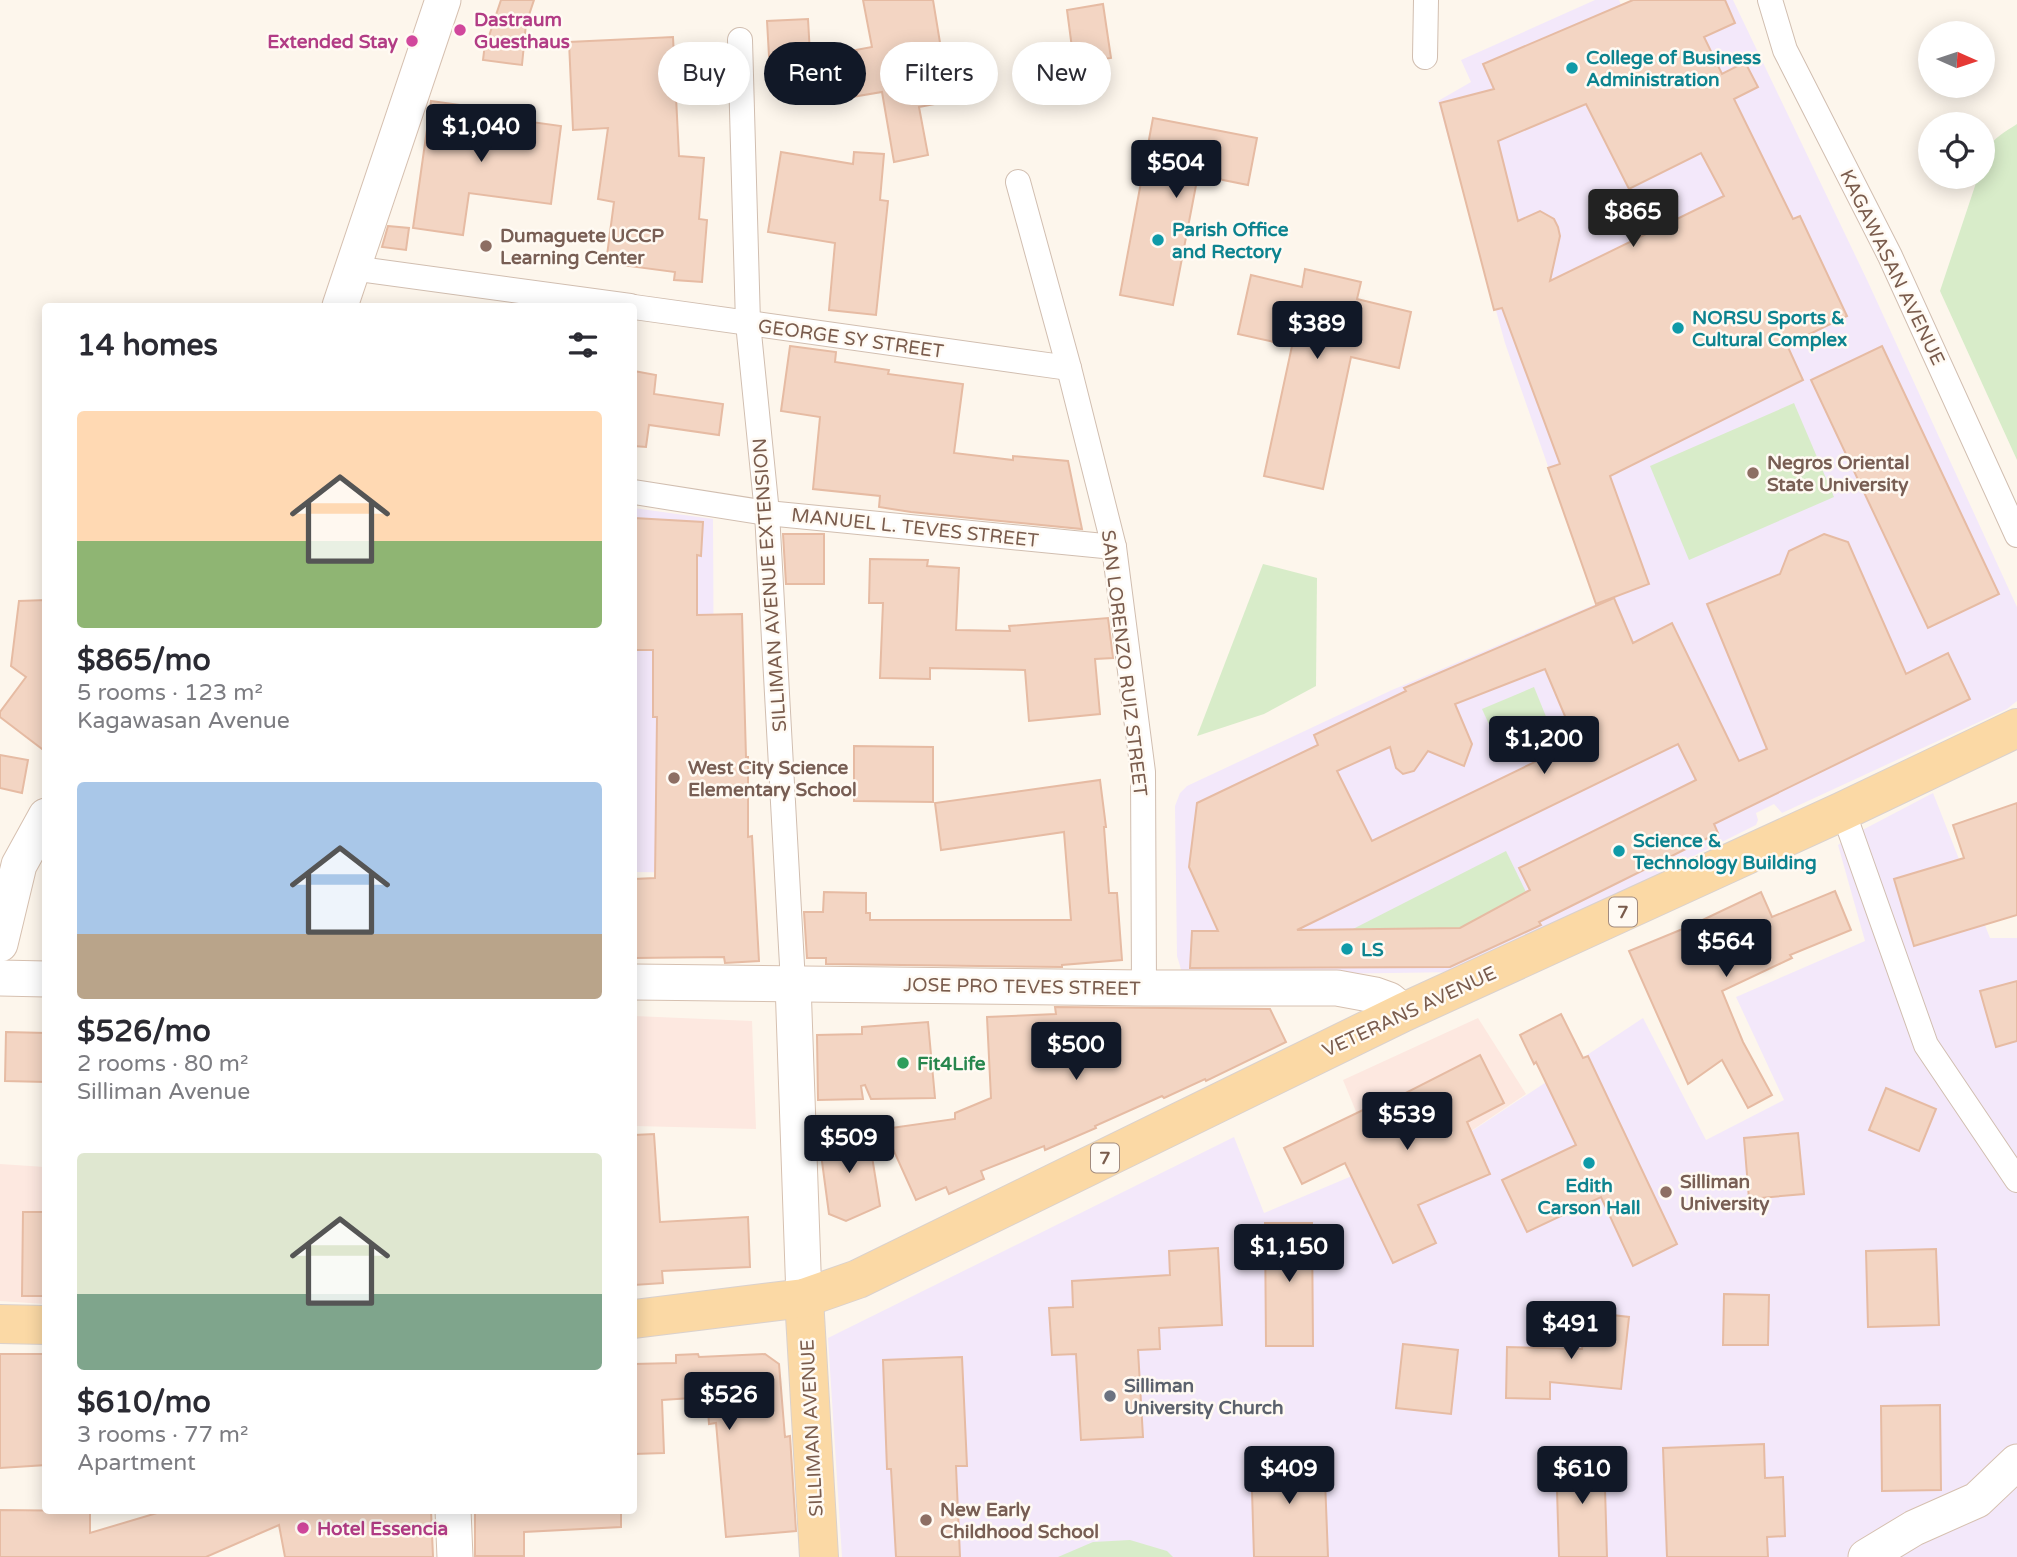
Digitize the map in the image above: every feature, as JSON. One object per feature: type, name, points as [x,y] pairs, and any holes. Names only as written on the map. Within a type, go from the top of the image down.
[{"type":"main road","name":"VETERANS AVENUE","points":[[804,1298],[858,1279],[1404,1012],[1843,811],[2017,728]]},
{"type":"main road","name":"7","points":[[637,1319],[804,1298]]},
{"type":"main road","name":"SILLIMAN AVENUE","points":[[804,1298],[819,1557]]},
{"type":"main road","points":[[0,1324],[42,1325]]},
{"type":"street","points":[[341,303],[443,0]]},
{"type":"street","points":[[1425,57],[1426,0]]},
{"type":"street","name":"KAGAWASAN AVENUE","points":[[1770,0],[1785,50],[1890,256],[2017,535]]},
{"type":"street","name":"SILLIMAN AVENUE EXTENSION","points":[[740,40],[748,323],[768,513],[793,983],[804,1298]]},
{"type":"street","name":"SAN LORENZO RUIZ STREET","points":[[1018,181],[1114,547],[1143,772],[1144,988]]},
{"type":"street","name":"GEORGE SY STREET","points":[[352,268],[603,303]]},
{"type":"street","name":"GEORGE SY STREET","points":[[637,308],[1069,368]]},
{"type":"street","name":"MANUEL L. TEVES STREET","points":[[637,492],[768,513],[1114,547]]},
{"type":"street","points":[[1843,811],[1926,1045],[2017,1181]]},
{"type":"street","points":[[0,944],[19,865],[42,823]]},
{"type":"street","points":[[0,978],[42,979]]},
{"type":"street","name":"JOSE PRO TEVES STREET","points":[[637,982],[1337,988],[1376,995],[1389,1000],[1404,1012]]},
{"type":"street","points":[[1866,1557],[1914,1528],[1977,1500],[2017,1462]]},
{"type":"street","points":[[453,1514],[455,1557]]},
{"type":"shaded area","name":"Negros Oriental State University","points":[[1595,0],[1619,0],[1629,23],[1686,0],[1733,0],[1868,282],[2017,607],[2017,701],[2007,709],[1782,813],[1774,804],[1756,813],[1756,825],[1461,972],[1183,976],[1177,956],[1175,806],[1180,793],[1187,786],[1392,690],[1596,604],[1505,343],[1438,101],[1471,82],[1461,60]]},
{"type":"shaded area","points":[[637,508],[713,519],[714,722],[709,873],[637,872]]},
{"type":"shaded area","name":"Silliman University","points":[[1933,793],[1990,938],[2017,938],[2017,1557],[842,1557],[828,1338],[1234,1137],[1264,1213],[1378,1165],[1413,1170],[1643,1018],[1706,1140],[1784,1100],[1736,997],[1865,941],[1838,845]]},
{"type":"shaded area","points":[[637,1016],[752,1021],[756,1129],[637,1126]]},
{"type":"shaded area","points":[[1478,1018],[1526,1094],[1413,1170],[1378,1165],[1343,1080]]},
{"type":"shaded area","points":[[0,1164],[42,1167],[42,1304],[0,1301]]},
{"type":"green space","points":[[2017,124],[2017,460],[1940,291],[1974,189],[1995,189],[1995,139]]},
{"type":"green space","points":[[1794,403],[1834,497],[1689,560],[1650,466]]},
{"type":"green space","points":[[1263,564],[1317,578],[1316,686],[1264,714],[1197,736]]},
{"type":"green space","points":[[1534,687],[1547,719],[1496,740],[1482,709]]},
{"type":"green space","points":[[1506,851],[1526,892],[1460,928],[1353,929]]},
{"type":"green space","points":[[1130,1540],[1167,1551],[1173,1557],[1058,1557],[1093,1542]]},
{"type":"building","points":[[501,0],[534,0],[526,24],[522,65],[483,60],[486,36],[489,36]]},
{"type":"building","points":[[863,0],[933,0],[940,42],[880,42],[880,92],[866,95],[866,48],[872,47]]},
{"type":"building","points":[[1633,0],[1725,0],[1735,23],[1704,37],[1722,74],[1745,62],[1758,87],[1734,99],[1793,219],[1800,216],[1847,316],[1787,345],[1803,380],[1610,476],[1649,584],[1596,604],[1548,468],[1560,464],[1502,308],[1494,310],[1440,103],[1494,89],[1483,64]],"holes":[[[1586,104],[1629,189],[1701,153],[1724,196],[1550,281],[1560,236],[1558,227],[1554,219],[1540,211],[1518,221],[1498,141]]]},
{"type":"building","points":[[1103,4],[1109,42],[1071,42],[1067,10]]},
{"type":"building","points":[[808,19],[809,42],[768,42],[767,21]]},
{"type":"building","points":[[673,37],[673,42],[658,42],[658,105],[676,105],[679,156],[704,158],[699,219],[707,220],[702,282],[674,280],[675,272],[606,263],[614,202],[598,199],[608,128],[573,130],[569,42]]},
{"type":"building","points":[[431,101],[475,107],[474,114],[561,126],[551,204],[469,193],[463,235],[413,228]]},
{"type":"building","points":[[884,105],[929,105],[919,107],[928,155],[894,162]]},
{"type":"building","name":"Parish Office and Rectory","points":[[1153,118],[1257,138],[1248,185],[1198,175],[1173,305],[1120,295]]},
{"type":"building","points":[[781,152],[853,164],[854,152],[884,154],[880,200],[888,201],[876,315],[829,310],[835,243],[768,232]]},
{"type":"building","points":[[388,226],[409,228],[406,250],[382,247]]},
{"type":"building","points":[[1305,269],[1361,282],[1357,299],[1411,312],[1399,368],[1351,357],[1323,489],[1264,476],[1292,346],[1238,334],[1251,275],[1302,287]]},
{"type":"building","points":[[790,346],[836,352],[835,362],[889,370],[888,374],[963,384],[954,453],[1013,460],[1013,456],[1068,461],[1082,529],[911,512],[879,507],[880,496],[813,489],[820,417],[781,411]]},
{"type":"building","points":[[1882,346],[1999,594],[1928,628],[1811,380]]},
{"type":"building","points":[[637,372],[656,375],[654,394],[723,404],[719,435],[649,425],[646,447],[637,446]]},
{"type":"building","points":[[637,518],[703,522],[701,556],[697,555],[697,615],[742,614],[748,757],[748,837],[752,836],[759,961],[725,963],[724,957],[637,958],[637,879],[655,878],[657,717],[653,717],[653,650],[637,650]]},
{"type":"building","points":[[783,534],[824,534],[824,584],[786,584]]},
{"type":"building","points":[[1824,534],[1848,542],[1906,674],[1948,653],[1970,699],[1714,824],[1718,833],[1539,922],[1541,925],[1450,967],[1190,968],[1192,931],[1218,931],[1189,867],[1197,803],[1318,745],[1314,735],[1406,691],[1404,688],[1614,598],[1633,643],[1672,623],[1739,761],[1767,749],[1707,604],[1780,574],[1789,551]],"holes":[[[1545,669],[1576,742],[1372,841],[1337,771],[1390,747],[1396,768],[1403,774],[1414,771],[1428,751],[1464,766],[1472,744],[1455,704]],[[1678,744],[1696,780],[1519,868],[1530,890],[1460,928],[1297,930]]]},
{"type":"building","points":[[870,559],[928,560],[927,566],[959,568],[956,630],[1010,631],[1009,626],[1108,618],[1113,658],[1095,659],[1100,714],[1029,721],[1025,670],[930,668],[930,679],[880,678],[883,603],[869,603]]},
{"type":"building","points":[[42,600],[42,749],[0,717],[0,712],[26,677],[11,666],[19,601]]},
{"type":"building","points":[[854,746],[933,747],[933,802],[854,801]]},
{"type":"building","points":[[0,755],[28,760],[22,793],[0,788]]},
{"type":"building","points":[[1100,780],[1106,827],[1109,893],[1117,893],[1122,960],[1062,967],[826,964],[826,958],[807,958],[804,912],[823,912],[824,892],[866,893],[866,913],[870,913],[870,920],[1071,920],[1064,832],[941,850],[935,803]]},
{"type":"building","points":[[2017,803],[2017,915],[1914,946],[1894,879],[1964,858],[1953,825]]},
{"type":"building","points":[[1835,891],[1851,930],[1790,955],[1792,958],[1722,991],[1743,1042],[1772,1095],[1748,1108],[1722,1060],[1688,1084],[1629,951],[1761,892],[1772,917]]},
{"type":"building","points":[[2017,981],[2017,1041],[1996,1047],[1980,991]]},
{"type":"building","points":[[1055,1007],[1270,1009],[1286,1042],[1206,1081],[1205,1079],[1164,1098],[1162,1096],[1045,1150],[1044,1146],[981,1171],[984,1179],[949,1194],[946,1187],[916,1200],[884,1129],[955,1119],[955,1113],[991,1098],[987,1017],[1056,1014]]},
{"type":"building","name":"Edith Carson Hall","points":[[1561,1014],[1583,1058],[1588,1056],[1677,1244],[1633,1266],[1601,1197],[1527,1232],[1502,1180],[1576,1145],[1520,1035]]},
{"type":"building","points":[[928,1022],[935,1098],[871,1099],[865,1085],[861,1086],[863,1099],[818,1100],[817,1035],[862,1034],[862,1027]]},
{"type":"building","points":[[6,1032],[42,1033],[42,1082],[5,1081]]},
{"type":"building","points":[[1480,1055],[1504,1103],[1467,1122],[1490,1174],[1418,1205],[1436,1243],[1393,1263],[1345,1163],[1302,1184],[1284,1148],[1392,1096],[1394,1099]]},
{"type":"building","points":[[1886,1088],[1936,1109],[1919,1151],[1869,1130]]},
{"type":"building","points":[[868,1132],[880,1206],[846,1221],[829,1214],[819,1139]]},
{"type":"building","points":[[1798,1133],[1804,1194],[1749,1199],[1744,1138]]},
{"type":"building","points":[[654,1134],[660,1222],[748,1217],[750,1267],[662,1271],[663,1283],[637,1285],[637,1135]]},
{"type":"building","points":[[23,1212],[42,1212],[42,1296],[22,1296]]},
{"type":"building","points":[[1265,1223],[1312,1223],[1313,1346],[1266,1346]]},
{"type":"building","name":"Silliman University Church","points":[[1218,1248],[1222,1325],[1159,1328],[1160,1349],[1138,1350],[1143,1437],[1081,1440],[1076,1354],[1052,1355],[1049,1308],[1073,1307],[1072,1281],[1170,1275],[1169,1251]]},
{"type":"building","points":[[1936,1249],[1939,1325],[1868,1327],[1866,1251]]},
{"type":"building","points":[[1724,1294],[1769,1295],[1768,1345],[1723,1345]]},
{"type":"building","points":[[1586,1312],[1629,1317],[1621,1389],[1550,1382],[1550,1399],[1506,1398],[1507,1347],[1582,1349]]},
{"type":"building","points":[[1403,1344],[1458,1350],[1451,1414],[1396,1408]]},
{"type":"building","points":[[0,1354],[42,1354],[42,1465],[0,1468]]},
{"type":"building","points":[[698,1354],[699,1357],[765,1354],[779,1364],[785,1437],[790,1436],[796,1531],[726,1537],[716,1423],[709,1424],[707,1397],[662,1400],[664,1453],[637,1454],[637,1364],[676,1363],[676,1355]]},
{"type":"building","points":[[962,1357],[967,1466],[956,1466],[960,1557],[896,1557],[891,1469],[887,1469],[883,1360]]},
{"type":"building","points":[[1940,1405],[1941,1490],[1882,1491],[1881,1406]]},
{"type":"building","points":[[1764,1444],[1765,1478],[1783,1477],[1785,1536],[1767,1537],[1768,1557],[1667,1557],[1663,1448]]},
{"type":"building","points":[[1324,1454],[1328,1557],[1254,1557],[1251,1457]]},
{"type":"building","points":[[1604,1454],[1607,1557],[1559,1557],[1556,1456]]},
{"type":"building","points":[[0,1510],[42,1510],[42,1514],[90,1514],[90,1533],[154,1514],[431,1514],[433,1557],[285,1557],[279,1525],[206,1557],[0,1557]]},
{"type":"building","points":[[475,1514],[621,1514],[621,1527],[524,1532],[524,1556],[475,1556]]},
{"type":"place","name":"Dastraum Guesthaus","points":[[460,30]]},
{"type":"place","name":"Extended Stay","points":[[412,41]]},
{"type":"place","name":"College of Business Administration","points":[[1572,68]]},
{"type":"place","name":"Parish Office and Rectory","points":[[1158,240]]},
{"type":"place","name":"Dumaguete UCCP Learning Center","points":[[486,246]]},
{"type":"place","name":"NORSU Sports & Cultural Complex","points":[[1678,328]]},
{"type":"place","name":"Negros Oriental State University","points":[[1753,473]]},
{"type":"place","name":"West City Science Elementary School","points":[[674,778]]},
{"type":"place","name":"Science & Technology Building","points":[[1619,851]]},
{"type":"place","name":"LS","points":[[1347,949]]},
{"type":"place","name":"Fit4Life","points":[[903,1063]]},
{"type":"place","name":"Edith Carson Hall","points":[[1589,1163]]},
{"type":"place","name":"Silliman University","points":[[1666,1192]]},
{"type":"place","name":"Silliman University Church","points":[[1110,1396]]},
{"type":"place","name":"New Early Childhood School","points":[[926,1520]]},
{"type":"place","name":"Hotel Essencia","points":[[303,1528]]}]
